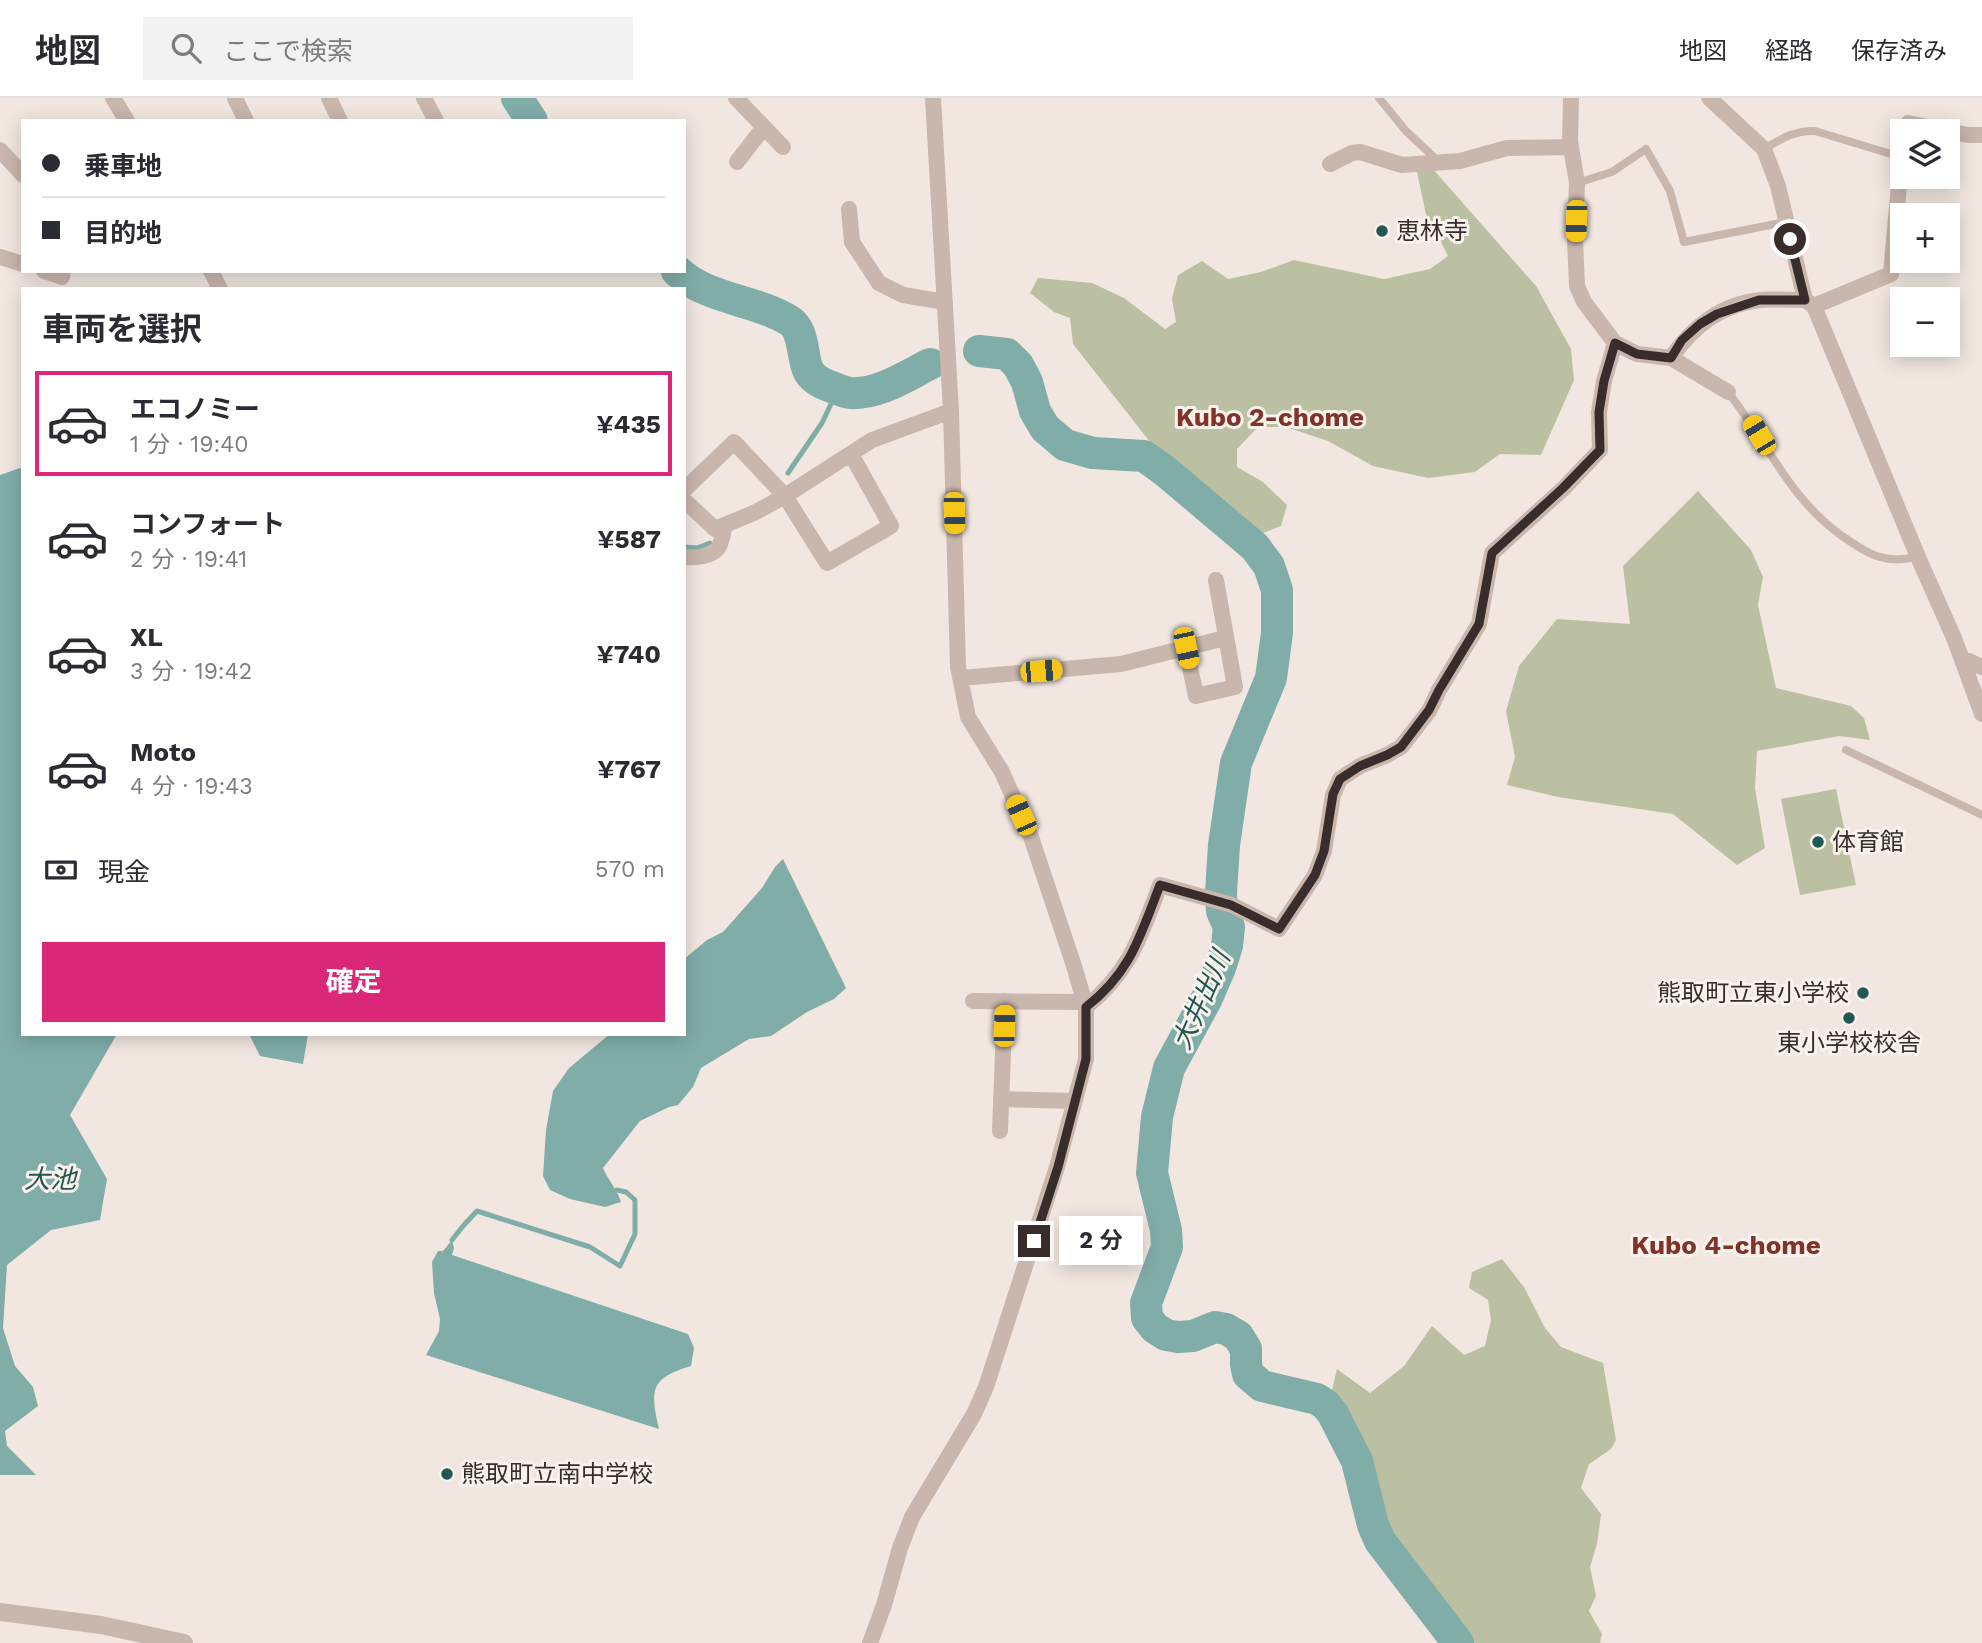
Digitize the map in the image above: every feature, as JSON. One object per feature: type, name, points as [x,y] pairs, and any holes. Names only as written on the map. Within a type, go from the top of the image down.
[{"type":"street","points":[[113,98],[126,119]]},
{"type":"street","points":[[235,98],[245,119]]},
{"type":"street","points":[[329,98],[339,119]]},
{"type":"street","points":[[424,98],[435,119]]},
{"type":"street","points":[[736,98],[783,147]]},
{"type":"street","points":[[870,1643],[912,1517],[974,1414],[986,1387],[1058,1167],[1086,1059],[1085,1004],[1031,837],[1002,772],[968,717],[958,667],[951,411],[933,98]]},
{"type":"street","points":[[1571,98],[1571,147],[1577,183],[1577,286],[1584,302],[1615,343],[1637,354],[1671,358],[1728,392]]},
{"type":"street","points":[[1709,98],[1764,149],[1778,186],[1809,303],[1954,638],[1982,714]]},
{"type":"street","points":[[737,162],[764,127]]},
{"type":"street","points":[[1960,133],[1982,135]]},
{"type":"street","points":[[1330,164],[1360,152],[1402,165],[1460,161],[1507,148],[1571,147]]},
{"type":"street","points":[[0,150],[21,172]]},
{"type":"street","points":[[1671,358],[1682,340],[1700,324],[1717,314],[1759,300],[1809,303],[1891,274],[1899,189]]},
{"type":"street","points":[[849,209],[852,242],[879,283],[903,295],[944,302]]},
{"type":"street","points":[[0,257],[21,263]]},
{"type":"street","points":[[973,1001],[1085,1004],[1105,992],[1122,972],[1138,942],[1160,885],[1231,905],[1279,929],[1315,875],[1324,851],[1333,794],[1340,779],[1360,766],[1401,747],[1429,710],[1479,624],[1492,553],[1600,450],[1599,412],[1604,381],[1615,343]]},
{"type":"street","points":[[686,502],[715,529],[756,512],[785,496],[872,440],[951,411]]},
{"type":"street","points":[[686,489],[734,442],[785,496],[827,563],[891,526],[851,454]]},
{"type":"street","points":[[686,556],[692,558],[709,554],[719,547],[725,525]]},
{"type":"street","points":[[1186,648],[1196,696],[1235,687],[1216,580]]},
{"type":"street","points":[[961,678],[1121,664],[1225,638]]},
{"type":"street","points":[[1963,662],[1969,661],[1982,667]]},
{"type":"street","points":[[1000,1131],[1005,1001]]},
{"type":"street","points":[[1001,1099],[1075,1101]]},
{"type":"street","points":[[0,1612],[101,1625],[184,1643]]},
{"type":"lane","points":[[1379,98],[1406,131],[1441,164]]},
{"type":"lane","points":[[1764,149],[1789,135],[1815,131],[1890,151]]},
{"type":"lane","points":[[1577,183],[1612,172],[1646,149],[1670,191],[1684,242],[1786,222]]},
{"type":"lane","points":[[1728,392],[1749,419],[1791,486],[1837,533],[1880,557],[1902,560],[1918,557]]},
{"type":"lane","points":[[1846,750],[1982,815]]},
{"type":"green space","points":[[1432,168],[1536,286],[1571,349],[1574,380],[1541,455],[1500,454],[1475,472],[1428,478],[1373,466],[1328,441],[1286,427],[1258,427],[1237,449],[1237,467],[1263,482],[1287,505],[1281,526],[1263,533],[1230,512],[1154,447],[1073,344],[1070,318],[1054,312],[1030,293],[1038,278],[1092,283],[1124,298],[1165,329],[1176,322],[1172,299],[1178,275],[1202,261],[1228,279],[1261,272],[1294,260],[1384,279],[1430,269],[1448,256],[1437,234],[1429,229],[1417,172]]},
{"type":"green space","points":[[1698,491],[1751,550],[1763,577],[1758,605],[1776,688],[1851,706],[1864,718],[1870,740],[1839,736],[1757,751],[1755,788],[1765,848],[1737,865],[1673,814],[1558,797],[1507,785],[1515,757],[1506,711],[1519,666],[1557,619],[1630,624],[1623,566]]},
{"type":"green space","name":"体育館","points":[[1836,789],[1856,885],[1800,895],[1781,799]]},
{"type":"green space","points":[[1502,1259],[1524,1287],[1545,1328],[1561,1347],[1603,1363],[1616,1440],[1611,1449],[1589,1464],[1581,1488],[1601,1514],[1597,1544],[1590,1567],[1596,1596],[1589,1611],[1602,1634],[1600,1643],[1468,1643],[1386,1537],[1365,1453],[1332,1390],[1337,1369],[1370,1393],[1404,1366],[1432,1326],[1464,1355],[1485,1346],[1491,1320],[1488,1300],[1469,1288],[1472,1272]]},
{"type":"water","name":"大池","points":[[21,468],[21,1036],[116,1036],[70,1115],[107,1179],[100,1220],[51,1230],[7,1265],[3,1328],[15,1366],[33,1387],[38,1406],[5,1431],[7,1446],[36,1475],[0,1475],[0,475]]},
{"type":"water","points":[[783,859],[846,988],[834,999],[807,1012],[771,1036],[749,1039],[701,1068],[693,1087],[678,1105],[640,1121],[603,1168],[621,1202],[605,1207],[570,1199],[550,1190],[543,1176],[546,1130],[553,1091],[569,1068],[608,1036],[686,1036],[686,957],[707,940],[723,932],[762,888]]},
{"type":"water","points":[[250,1036],[308,1036],[303,1064],[260,1056]]},
{"type":"water","points":[[452,1240],[452,1255],[688,1334],[694,1348],[691,1366],[667,1375],[656,1387],[654,1404],[659,1429],[426,1355],[439,1331],[440,1319],[434,1293],[432,1262],[438,1251],[443,1251]]},
{"type":"waterway","name":"大井出川","points":[[517,98],[531,119]]},
{"type":"waterway","name":"大井出川","points":[[679,273],[703,288],[762,308],[790,321],[798,330],[810,373],[820,382],[839,390],[850,393],[871,391],[892,384],[930,364]]},
{"type":"waterway","name":"大井出川","points":[[979,351],[1007,354],[1018,365],[1027,382],[1035,411],[1045,428],[1065,445],[1093,453],[1144,456],[1255,547],[1269,566],[1277,590],[1277,633],[1271,678],[1236,763],[1224,845],[1221,893],[1222,911],[1229,927],[1227,946],[1207,998],[1169,1068],[1157,1117],[1152,1173],[1166,1230],[1167,1247],[1146,1303],[1147,1318],[1155,1328],[1166,1335],[1178,1337],[1193,1336],[1215,1327],[1226,1329],[1238,1336],[1246,1349],[1248,1374],[1262,1386],[1317,1399],[1326,1405],[1357,1461],[1373,1525],[1380,1541],[1458,1643]]},
{"type":"waterway","points":[[788,473],[822,423],[838,389]]},
{"type":"waterway","points":[[686,547],[697,548],[710,543]]},
{"type":"waterway","points":[[452,1240],[477,1211],[590,1247],[620,1266],[635,1234],[635,1200],[626,1192],[617,1190]]},
{"type":"place","name":"恵林寺","points":[[1382,231]]},
{"type":"place","name":"体育館","points":[[1818,842]]},
{"type":"place","name":"熊取町立東小学校","points":[[1863,993]]},
{"type":"place","name":"東小学校校舎","points":[[1849,1018]]},
{"type":"place","name":"熊取町立南中学校","points":[[447,1474]]},
{"type":"district","name":"Kubo 2-chome","points":[[1270,417]]},
{"type":"district","name":"Kubo 4-chome","points":[[1726,1245]]},
{"type":"route","points":[[1034,1241],[1058,1167],[1086,1059],[1086,1007],[1105,992],[1122,972],[1138,942],[1160,885],[1231,905],[1279,929],[1315,875],[1324,851],[1333,794],[1340,779],[1360,766],[1401,747],[1429,710],[1474,635],[1479,624],[1492,553],[1600,450],[1599,412],[1604,381],[1615,343],[1637,354],[1671,358],[1682,340],[1700,324],[1717,314],[1759,300],[1805,300],[1790,239]]}]
